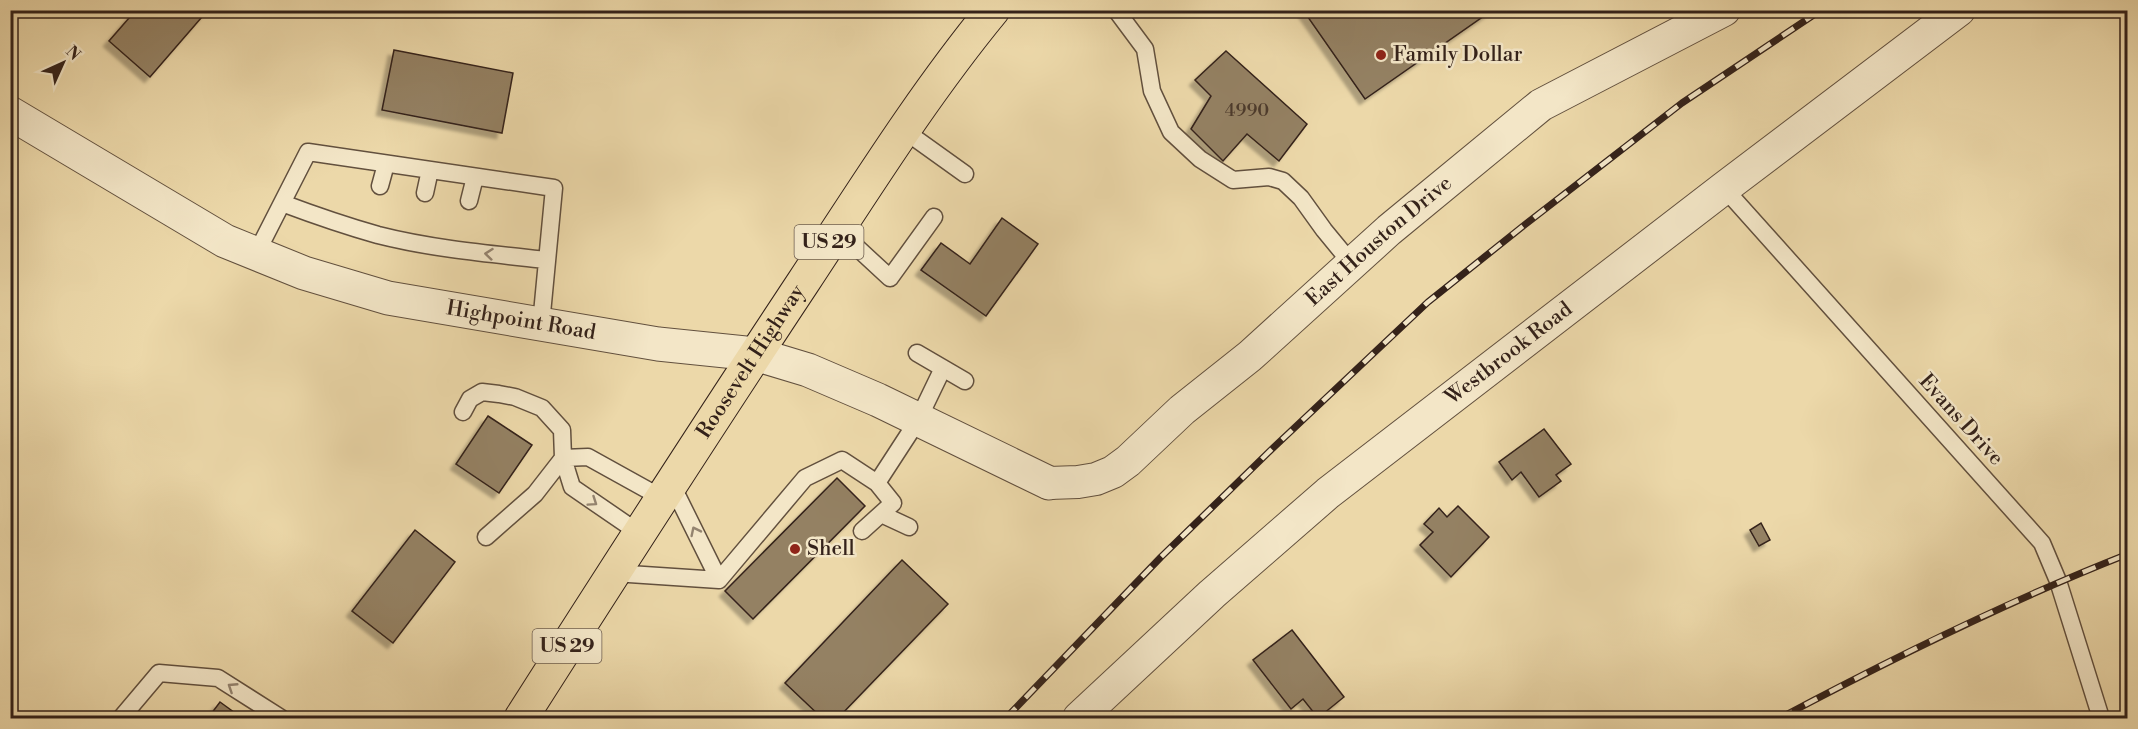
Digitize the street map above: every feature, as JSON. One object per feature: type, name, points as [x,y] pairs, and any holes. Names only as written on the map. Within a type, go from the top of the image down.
[{"type":"main road","name":"Roosevelt Highway","points":[[521,718],[755,354],[928,94],[993,10]]},
{"type":"street","name":"East Houston Drive","points":[[1049,483],[1096,479],[1113,472],[1128,461],[1182,410],[1251,356],[1389,230],[1541,105],[1724,10]]},
{"type":"street","name":"Westbrook Road","points":[[1079,718],[1212,594],[1328,493],[1959,10]]},
{"type":"street","name":"Highpoint Road","points":[[10,113],[225,241],[304,273],[388,298],[658,344],[755,354],[808,370],[1049,483]]},
{"type":"lane","points":[[1116,10],[1146,49],[1152,91],[1171,132],[1200,159],[1233,180],[1269,177],[1283,181],[1301,198],[1352,264]]},
{"type":"lane","points":[[905,131],[965,174]]},
{"type":"lane","points":[[256,254],[308,152],[554,189],[541,324]]},
{"type":"lane","points":[[380,186],[386,164]]},
{"type":"lane","points":[[425,193],[430,170]]},
{"type":"lane","points":[[469,201],[475,177]]},
{"type":"lane","name":"Evans Drive","points":[[1724,188],[2042,543],[2058,581],[2101,718]]},
{"type":"lane","points":[[282,203],[318,217],[547,260]]},
{"type":"lane","points":[[838,230],[890,279],[934,217]]},
{"type":"lane","points":[[917,352],[965,381]]},
{"type":"lane","points":[[877,483],[918,420],[943,368]]},
{"type":"lane","points":[[463,412],[470,399],[482,392],[515,398],[542,408],[562,430],[563,458],[572,487],[639,533]]},
{"type":"lane","points":[[486,537],[535,494],[563,458],[588,457],[667,490],[719,580]]},
{"type":"lane","points":[[719,580],[805,478],[842,460],[877,483],[893,503],[862,531]]},
{"type":"lane","points":[[881,514],[909,527]]},
{"type":"lane","points":[[614,573],[719,580]]},
{"type":"lane","points":[[121,718],[159,673],[218,678],[281,718]]},
{"type":"building","points":[[136,10],[208,10],[150,77],[109,41]]},
{"type":"building","name":"Family Dollar","points":[[1303,10],[1491,10],[1491,11],[1365,99]]},
{"type":"building","points":[[394,50],[513,73],[502,133],[382,110]]},
{"type":"building","points":[[1226,51],[1307,124],[1279,161],[1247,134],[1223,161],[1191,129],[1211,96],[1195,80]]},
{"type":"building","points":[[1002,218],[1038,244],[986,316],[921,270],[941,243],[970,264]]},
{"type":"building","points":[[488,416],[532,445],[499,493],[456,464]]},
{"type":"building","points":[[1544,429],[1571,464],[1556,475],[1561,481],[1539,497],[1521,472],[1512,480],[1499,462]]},
{"type":"building","name":"Shell","points":[[837,478],[865,506],[753,619],[725,591]]},
{"type":"building","points":[[1458,506],[1489,537],[1451,577],[1420,545],[1433,532],[1424,524],[1439,508],[1447,517]]},
{"type":"building","points":[[1761,523],[1770,540],[1759,546],[1750,530]]},
{"type":"building","points":[[415,530],[455,562],[393,643],[352,611]]},
{"type":"building","points":[[902,560],[948,604],[838,718],[822,718],[785,683]]},
{"type":"building","points":[[1292,630],[1344,697],[1318,718],[1303,699],[1291,709],[1253,660]]},
{"type":"building","points":[[220,702],[242,718],[208,718]]},
{"type":"railway","points":[[1006,718],[1161,557],[1428,302],[1682,103],[1821,10]]},
{"type":"railway","points":[[1780,718],[1951,631],[2128,554]]},
{"type":"place","name":"Family Dollar","points":[[1381,55]]},
{"type":"place","name":"Shell","points":[[795,549]]}]
